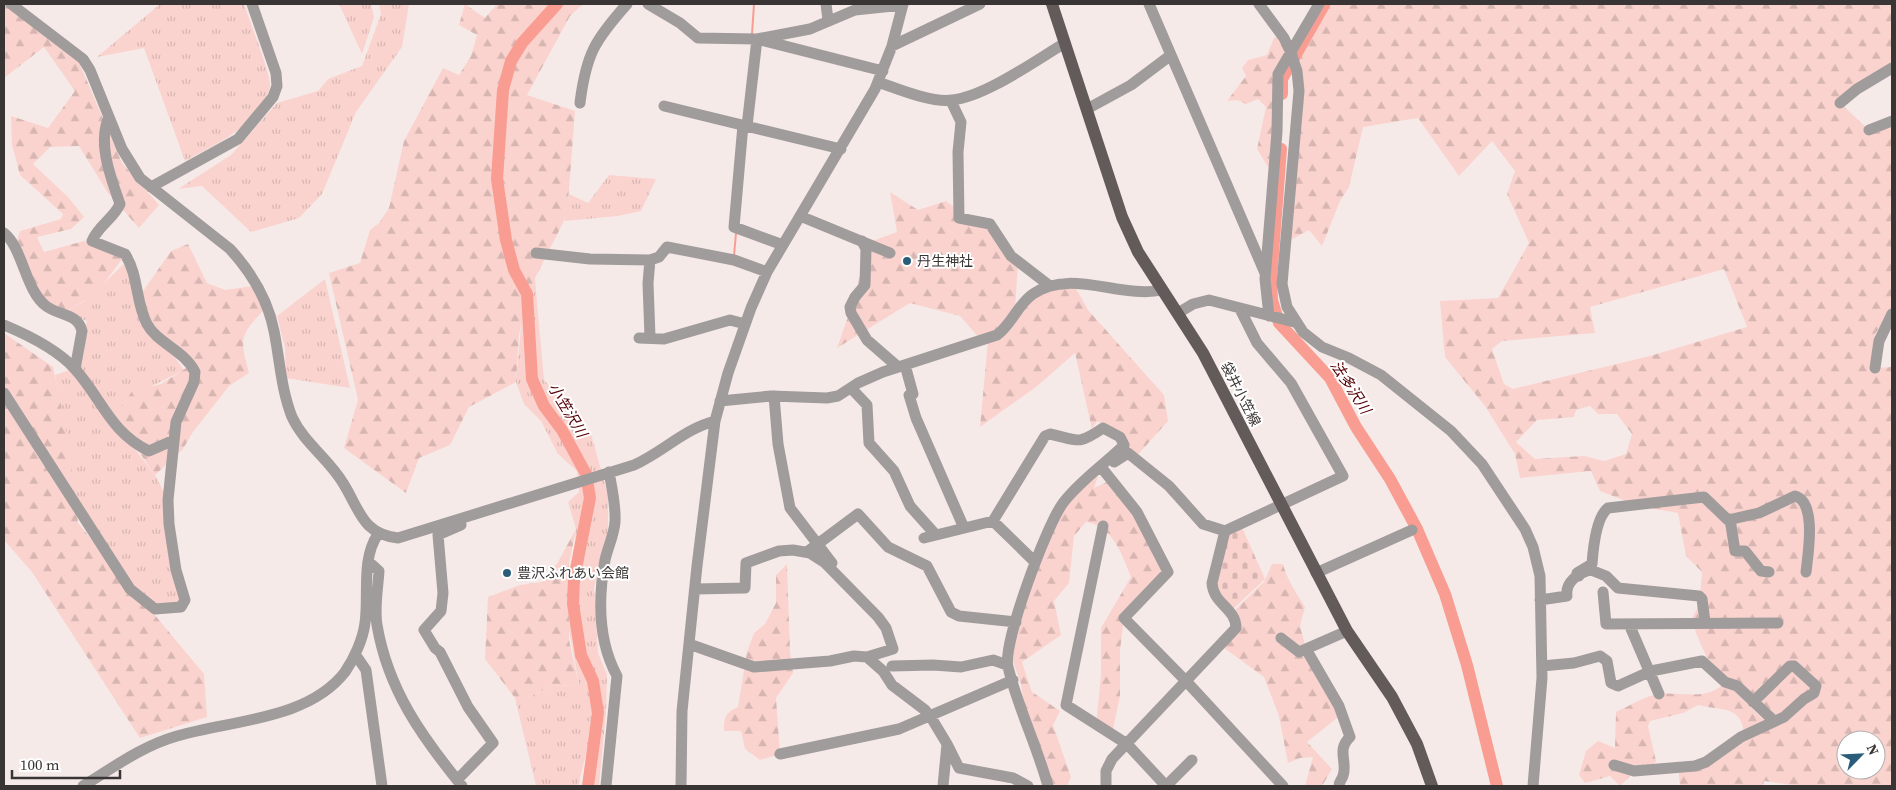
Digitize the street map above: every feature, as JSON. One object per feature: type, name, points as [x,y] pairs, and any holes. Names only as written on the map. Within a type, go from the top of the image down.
[{"type":"main road","name":"袋井小笠線","points":[[1052,4],[1122,217],[1138,252],[1203,353],[1347,632],[1392,698],[1417,744],[1432,786]]},
{"type":"street","points":[[11,4],[83,59],[90,70],[130,164],[151,186],[230,249],[241,260],[264,298],[274,331],[281,381],[293,419],[313,447],[342,480],[369,528],[378,534],[398,538],[645,460],[665,449],[690,430],[715,421]]},
{"type":"street","points":[[151,186],[238,139],[273,97],[277,86],[276,73],[252,4]]},
{"type":"street","points":[[580,103],[583,75],[598,38],[627,4]]},
{"type":"street","points":[[648,4],[680,23],[698,38],[758,39],[810,29],[855,10],[903,4],[892,46],[881,77],[842,149],[767,272],[745,324],[720,401],[715,421],[689,644],[680,736],[681,786]]},
{"type":"street","points":[[826,4],[828,20]]},
{"type":"street","points":[[952,17],[956,4]]},
{"type":"street","points":[[892,46],[980,4]]},
{"type":"street","points":[[1149,4],[1266,274]]},
{"type":"street","points":[[1259,4],[1284,38],[1292,54],[1297,71],[1297,119],[1282,284],[1290,321]]},
{"type":"street","points":[[1271,317],[1266,274],[1276,141],[1278,74],[1292,54],[1319,4]]},
{"type":"street","points":[[758,39],[881,77],[904,91],[951,101],[982,91],[1065,43]]},
{"type":"street","points":[[758,39],[745,126],[734,227],[783,245]]},
{"type":"street","points":[[1087,108],[1132,86],[1172,56]]},
{"type":"street","points":[[1840,103],[1857,89],[1892,68]]},
{"type":"street","points":[[951,101],[961,122],[958,152],[959,218],[990,224],[1011,256],[1050,286]]},
{"type":"street","points":[[664,106],[842,149]]},
{"type":"street","points":[[4,393],[122,579],[149,607],[161,610],[181,607],[185,600],[176,570],[169,524],[168,500],[176,422],[194,382],[195,372],[182,354],[147,325],[140,307],[137,279],[125,254],[92,241],[95,234],[118,210],[120,204],[111,175],[104,129],[109,117]]},
{"type":"street","points":[[1869,130],[1892,121]]},
{"type":"street","points":[[800,216],[890,253]]},
{"type":"street","points":[[4,233],[10,238],[20,263],[45,305],[57,313],[76,318],[81,325],[82,331],[75,369]]},
{"type":"street","points":[[862,241],[866,249],[865,285],[855,297],[850,307],[851,313],[867,340],[902,366],[913,394],[909,395],[916,418],[964,528]]},
{"type":"street","points":[[536,253],[590,258],[650,260],[659,257],[667,247],[734,260],[767,272]]},
{"type":"street","points":[[650,260],[645,338],[664,339],[730,320],[745,324]]},
{"type":"street","points":[[720,401],[774,396],[827,398],[838,396],[867,378],[998,335],[1004,330],[1026,300],[1050,286],[1060,284],[1151,293],[1162,290]]},
{"type":"street","points":[[1178,313],[1193,304],[1209,300],[1290,321],[1317,344],[1365,365],[1381,375],[1468,448],[1496,483],[1529,538],[1538,560],[1542,666],[1533,786]]},
{"type":"street","points":[[1048,786],[1023,720],[1007,666],[1016,622],[1035,562],[1055,513],[1079,485],[1120,456],[1128,453],[1169,486],[1203,524],[1225,531],[1343,476],[1291,383],[1257,343],[1240,309]]},
{"type":"street","points":[[1875,368],[1879,341],[1892,314]]},
{"type":"street","points":[[4,325],[52,350],[75,369],[120,431],[132,442],[149,451],[174,440]]},
{"type":"street","points":[[851,388],[867,405],[869,443],[894,471],[910,506],[936,534]]},
{"type":"street","points":[[774,396],[778,444],[790,508],[834,565],[830,568]]},
{"type":"street","points":[[924,538],[993,521],[1045,436],[1050,434],[1074,441],[1083,441],[1103,428],[1120,437],[1124,445],[1102,469]]},
{"type":"street","points":[[1102,469],[1137,512],[1168,572],[1124,618],[1186,681],[1283,786]]},
{"type":"street","points":[[606,786],[618,676],[609,660],[604,644],[600,602],[606,559],[615,524],[615,501],[609,472]]},
{"type":"street","points":[[1578,576],[1577,573],[1592,564],[1594,543],[1602,516],[1608,508],[1704,497],[1722,517],[1730,519],[1759,514],[1794,496],[1798,497],[1808,509],[1809,548],[1806,572]]},
{"type":"street","points":[[807,552],[858,514],[888,547],[927,566],[951,612],[958,616],[1016,622]]},
{"type":"street","points":[[368,562],[379,571],[377,623],[392,676],[410,718],[459,783],[493,743],[468,707],[440,652],[435,648],[424,630],[441,611],[444,593],[438,535],[461,525],[462,518]]},
{"type":"street","points":[[1730,519],[1736,551],[1745,551],[1761,571],[1769,572]]},
{"type":"street","points":[[993,521],[1035,562]]},
{"type":"street","points":[[1103,526],[1066,705],[1127,744],[1166,786],[1192,760]]},
{"type":"street","points":[[1316,573],[1412,530]]},
{"type":"street","points":[[1106,786],[1106,770],[1112,759],[1236,628],[1234,615],[1217,599],[1213,592],[1212,583],[1225,531]]},
{"type":"street","points":[[83,786],[152,745],[177,736],[303,704],[328,690],[345,672],[355,654],[365,623],[369,552],[378,534]]},
{"type":"street","points":[[689,644],[754,667],[830,661],[854,656],[867,657],[893,649],[886,628],[830,568],[807,552],[779,551],[746,563],[746,588],[695,589]]},
{"type":"street","points":[[1540,600],[1567,596],[1566,588],[1569,583],[1591,570],[1606,576],[1618,588],[1699,596],[1702,599],[1705,622]]},
{"type":"street","points":[[1603,592],[1606,624],[1778,623]]},
{"type":"street","points":[[1629,624],[1651,671],[1659,694]]},
{"type":"street","points":[[1280,638],[1299,652],[1347,632]]},
{"type":"street","points":[[1306,649],[1339,706],[1350,737],[1344,743],[1342,751],[1344,775],[1339,786]]},
{"type":"street","points":[[355,654],[366,670],[382,786]]},
{"type":"street","points":[[1542,666],[1574,663],[1600,656],[1608,661],[1611,684],[1618,686],[1651,671],[1702,661],[1725,682],[1737,686],[1774,721]]},
{"type":"street","points":[[867,657],[883,671],[892,685],[929,715],[959,768],[1013,778],[1028,786]]},
{"type":"street","points":[[892,666],[933,665],[961,667],[993,660],[1007,666]]},
{"type":"street","points":[[1614,765],[1634,771],[1695,766],[1714,758],[1741,737],[1784,718],[1816,689],[1794,666],[1790,666],[1754,702]]},
{"type":"street","points":[[780,754],[899,729],[1012,680]]},
{"type":"street","points":[[943,786],[947,744]]},
{"type":"green space","points":[[4,4],[78,60],[122,163],[159,205],[139,228],[108,193],[79,146],[50,147],[33,164],[68,197],[84,217],[71,229],[37,237],[44,252],[84,241],[123,258],[95,295],[64,312],[47,302],[31,277],[17,241],[20,231],[61,219],[63,214],[20,175],[12,145],[11,116],[48,128],[75,91],[44,47],[4,78]]},
{"type":"green space","points":[[160,4],[244,4],[270,84],[266,98],[259,110],[249,121],[224,140],[185,161],[144,48],[97,57]]},
{"type":"green space","points":[[339,4],[371,4],[374,17],[362,54]]},
{"type":"green space","points":[[379,4],[409,4],[402,47],[356,112],[322,194],[299,218],[251,232],[202,186],[178,189],[231,155],[277,103],[318,91],[328,79],[362,66],[381,14]]},
{"type":"green space","points":[[465,4],[485,18],[497,4],[583,4],[570,16],[527,95],[575,111],[567,215],[527,294],[519,335],[516,382],[469,407],[450,445],[419,458],[406,493],[344,448],[358,400],[329,273],[360,263],[370,230],[379,223],[389,208],[404,141],[443,68],[459,75],[471,56],[477,35],[459,25]]},
{"type":"green space","points":[[1318,4],[1892,4],[1892,67],[1840,103],[1869,130],[1892,123],[1892,310],[1875,334],[1875,368],[1892,367],[1892,786],[1799,786],[1764,781],[1763,786],[1680,786],[1678,767],[1706,762],[1744,735],[1739,718],[1735,714],[1723,709],[1698,705],[1683,713],[1650,721],[1648,726],[1656,761],[1651,769],[1632,774],[1620,786],[1610,776],[1585,783],[1579,775],[1586,751],[1598,741],[1615,748],[1616,712],[1648,697],[1667,693],[1702,694],[1711,692],[1725,682],[1768,724],[1707,658],[1696,633],[1692,618],[1699,605],[1702,572],[1686,556],[1678,513],[1639,506],[1600,491],[1591,471],[1520,478],[1515,454],[1485,406],[1445,357],[1440,301],[1498,298],[1529,243],[1507,194],[1515,171],[1492,141],[1459,176],[1418,118],[1363,127],[1349,187],[1340,201],[1322,246],[1309,230],[1289,241],[1302,74],[1298,49]],"holes":[[[1724,269],[1747,327],[1650,356],[1513,389],[1504,384],[1492,349],[1502,341],[1595,333],[1590,307]],[[1590,406],[1598,414],[1617,414],[1632,434],[1626,454],[1604,461],[1584,456],[1535,459],[1516,442],[1537,420],[1574,417],[1576,410]]]},
{"type":"green space","points":[[1278,35],[1288,54],[1285,54],[1275,167],[1268,167],[1257,149],[1266,107],[1258,99],[1246,104],[1237,100],[1227,101],[1246,76],[1242,68],[1248,60],[1267,55],[1274,38]]},
{"type":"green space","points":[[515,106],[530,223],[544,380],[591,434],[608,495],[608,530],[594,588],[598,653],[607,675],[606,713],[599,786],[582,786],[588,746],[578,786],[536,786],[515,698],[527,698],[551,686],[579,685],[567,618],[576,529],[568,502],[579,492],[577,471],[558,454],[541,421],[524,404],[516,382],[521,327]]},
{"type":"green space","points":[[609,175],[656,179],[641,211],[618,216],[565,221],[569,194],[588,203]]},
{"type":"green space","points":[[890,192],[918,210],[946,201],[959,211],[994,231],[1018,263],[1015,310],[1036,292],[1074,285],[1088,310],[1164,395],[1168,421],[1135,458],[1124,445],[1122,433],[1097,421],[1092,429],[1075,353],[1036,387],[980,427],[988,341],[981,340],[960,316],[910,303],[837,348],[855,297],[867,243],[897,232]]},
{"type":"green space","points":[[188,244],[207,283],[225,290],[253,286],[264,310],[250,326],[244,338],[244,352],[249,373],[229,386],[193,432],[183,449],[155,475],[132,442],[113,421],[132,391],[161,384],[191,365],[143,315],[139,297],[171,251]]},
{"type":"green space","points":[[126,262],[143,315],[184,370],[128,398],[113,421],[155,475],[168,500],[185,600],[155,609],[122,579],[77,510],[55,375],[75,368],[87,321],[64,312],[85,301]]},
{"type":"green space","points":[[325,279],[350,388],[286,378],[285,348],[277,316]]},
{"type":"green space","points":[[4,333],[53,367],[69,443],[78,523],[204,674],[207,717],[140,738],[32,572],[4,540]]},
{"type":"green space","points":[[1101,467],[1094,488],[1111,480],[1168,572],[1124,618],[1120,650],[1120,696],[1112,734],[1096,725],[1101,675],[1101,628],[1131,577],[1120,551],[1110,535],[1103,529],[1086,522],[1074,536],[1069,583],[1054,601],[1061,635],[1022,662],[1032,692],[1060,711],[1053,725],[1071,777],[1067,786],[1052,786],[1028,732],[1021,684],[1009,650],[1010,622],[1066,506]]},
{"type":"green space","points":[[1241,525],[1265,579],[1232,610],[1212,583],[1225,531]]},
{"type":"green space","points":[[576,529],[569,564],[569,640],[579,685],[551,686],[527,698],[515,698],[485,659],[488,597],[520,585],[542,582],[558,562]]},
{"type":"green space","points":[[787,564],[790,652],[793,673],[776,698],[780,754],[760,760],[745,749],[741,731],[724,731],[724,722],[730,711],[738,707],[747,652],[754,633],[765,624],[776,603],[776,575]]},
{"type":"green space","points":[[1272,564],[1283,564],[1289,580],[1305,607],[1300,626],[1306,649],[1342,714],[1307,742],[1332,769],[1322,786],[1305,786],[1313,757],[1300,758],[1288,763],[1279,716],[1264,677],[1220,645],[1236,628],[1232,613],[1264,582]]},
{"type":"waterway","name":"小笠沢川","points":[[557,4],[522,43],[511,61],[503,90],[497,179],[506,240],[514,270],[527,294],[532,379],[544,406],[562,430],[586,474],[590,498],[574,579],[573,604],[581,655],[593,681],[598,713],[588,786]]},
{"type":"waterway","points":[[752,34],[754,4]]},
{"type":"waterway","name":"法多沢川","points":[[1282,94],[1282,79],[1324,5]]},
{"type":"waterway","name":"法多沢川","points":[[1281,149],[1271,280],[1272,300],[1279,323],[1330,378],[1356,427],[1390,479],[1417,529],[1445,594],[1467,665],[1497,786]]},
{"type":"waterway","points":[[734,256],[736,233]]},
{"type":"place","name":"丹生神社","points":[[907,261]]},
{"type":"place","name":"豊沢ふれあい会館","points":[[507,573]]}]
